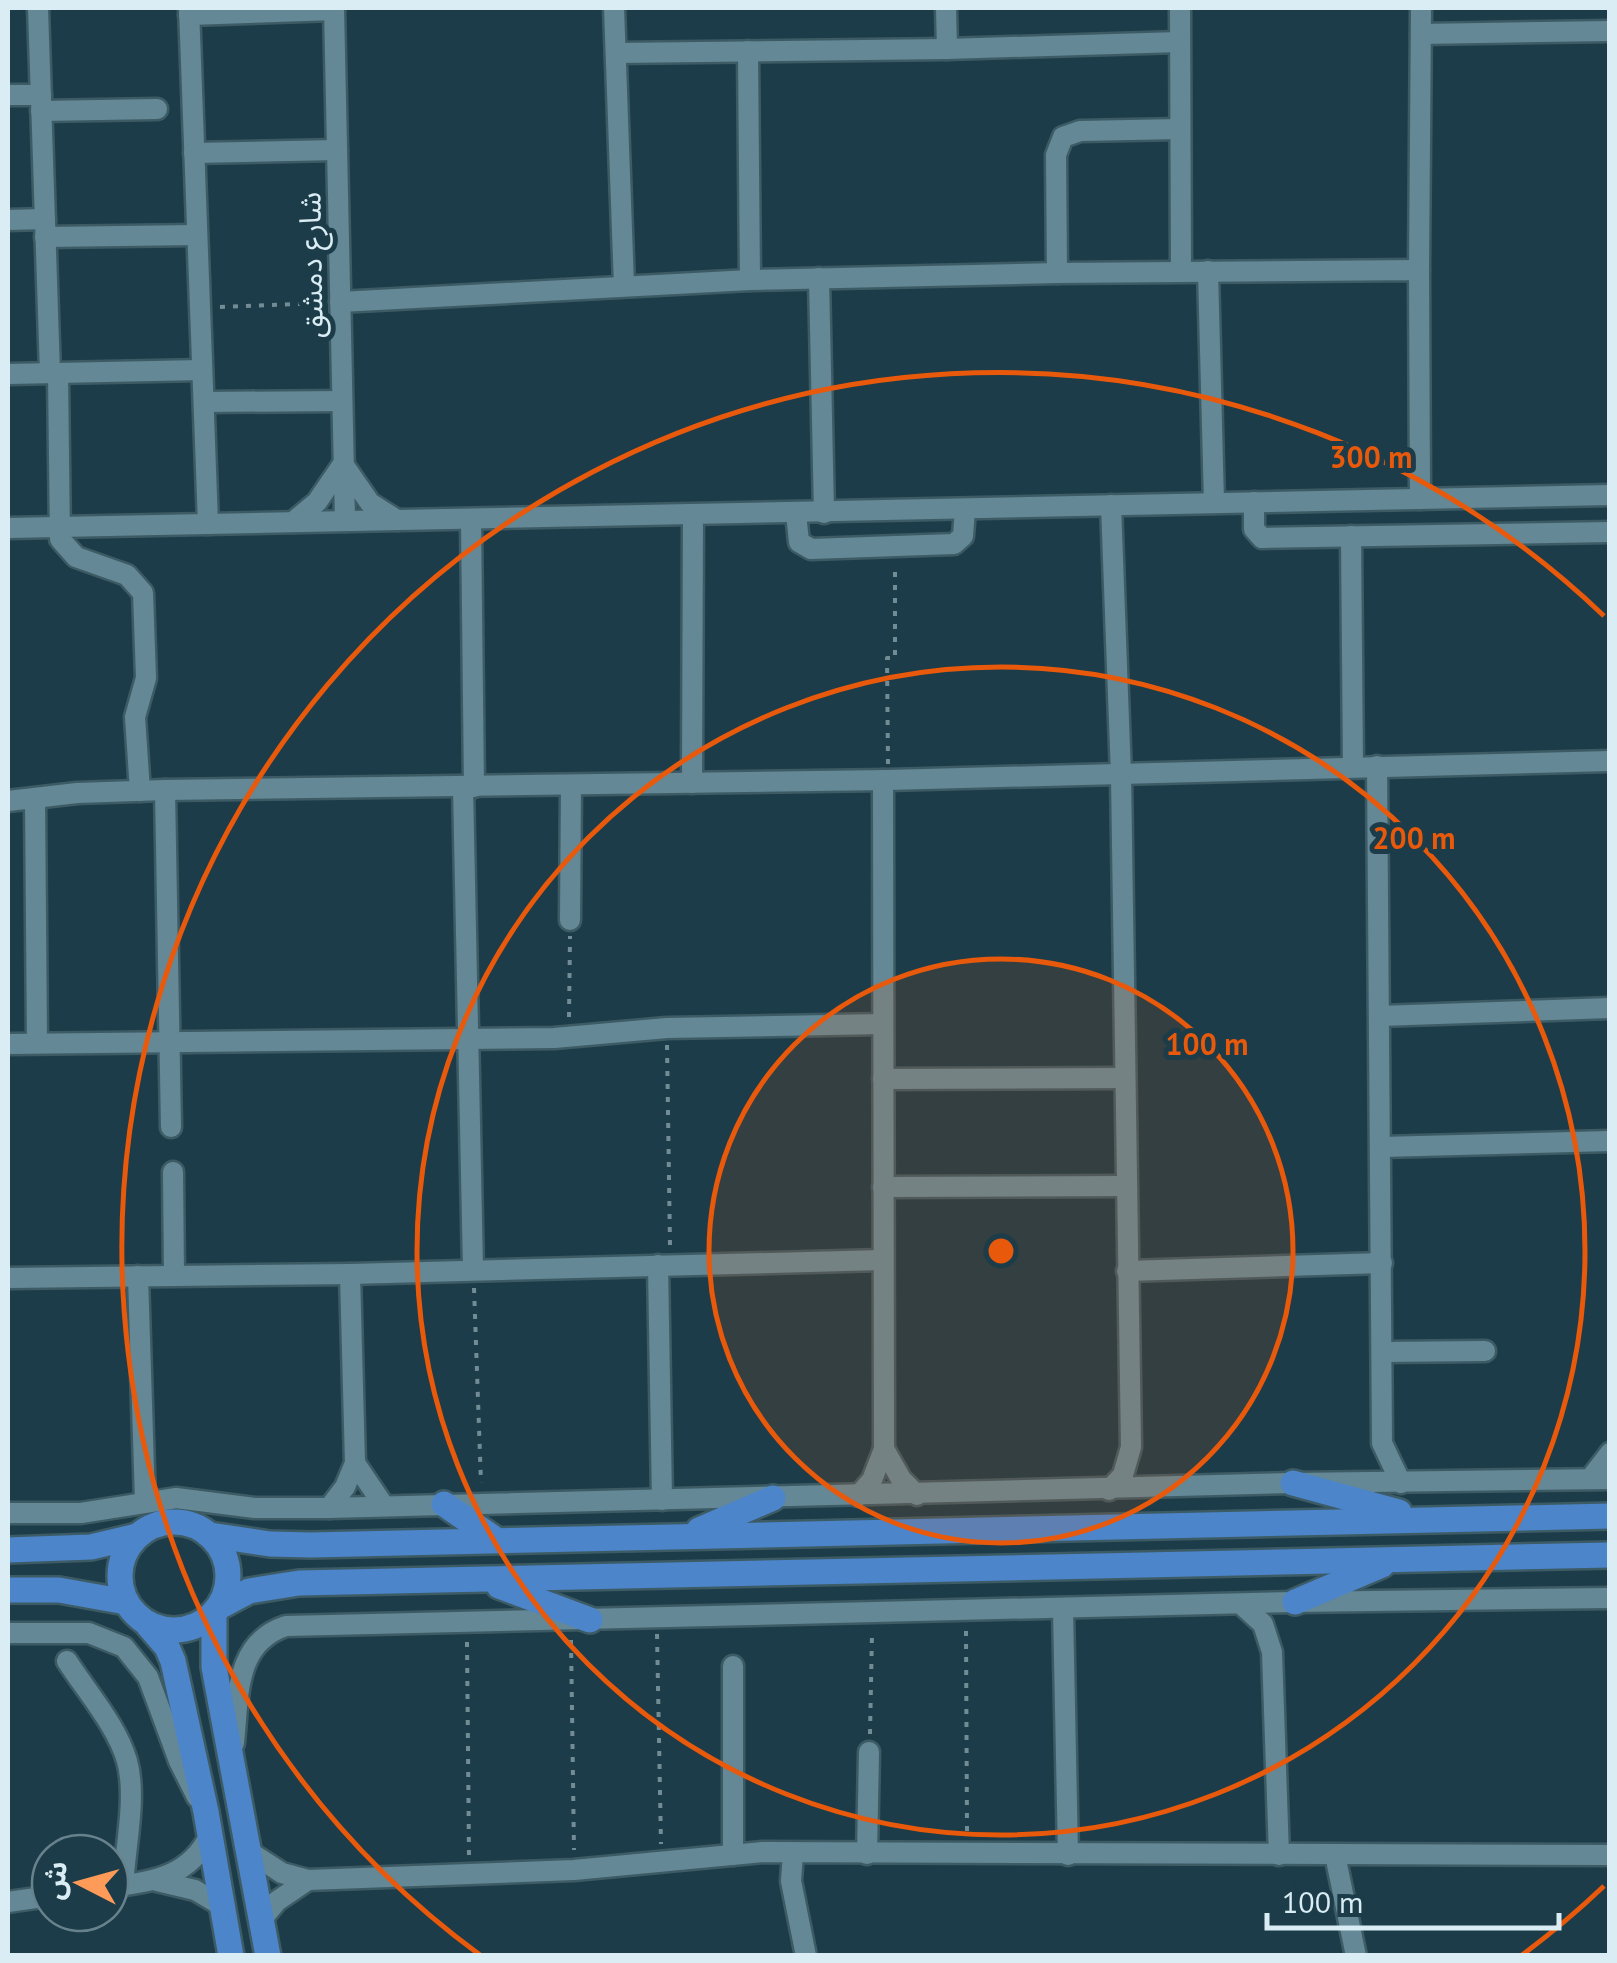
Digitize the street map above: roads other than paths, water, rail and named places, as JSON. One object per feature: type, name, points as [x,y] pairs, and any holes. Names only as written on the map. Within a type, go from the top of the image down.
[{"type":"main road","points":[[1293,1483],[1428,1520]]},
{"type":"main road","points":[[688,1535],[772,1498]]},
{"type":"main road","points":[[444,1504],[495,1540]]},
{"type":"main road","points":[[8,1550],[79,1548],[181,1522],[210,1534],[290,1545],[1610,1516]]},
{"type":"main road","points":[[210,1534],[226,1562],[226,1593],[216,1611],[212,1654],[268,1956]]},
{"type":"main road","points":[[136,1536],[119,1574],[126,1602],[166,1647],[173,1661],[231,1956]]},
{"type":"main road","points":[[148,1625],[161,1630],[190,1629],[249,1591],[282,1584],[1610,1555]]},
{"type":"main road","points":[[1579,1556],[1610,1568]]},
{"type":"main road","points":[[1295,1602],[1396,1560]]},
{"type":"main road","points":[[485,1580],[580,1620]]},
{"type":"main road","points":[[8,1590],[82,1592],[126,1602]]},
{"type":"street","points":[[38,8],[58,527],[66,549],[76,557],[128,575],[143,593],[146,678],[135,717],[140,790]]},
{"type":"street","points":[[614,8],[624,286]]},
{"type":"street","points":[[946,8],[947,49]]},
{"type":"street","points":[[1180,8],[1182,271]]},
{"type":"street","points":[[1420,499],[1421,8]]},
{"type":"street","points":[[208,524],[189,11],[334,9]]},
{"type":"street","name":"شارع دمشق","points":[[334,9],[345,522]]},
{"type":"street","points":[[1420,34],[1610,30]]},
{"type":"street","points":[[616,53],[1179,42]]},
{"type":"street","points":[[748,52],[750,280]]},
{"type":"street","points":[[8,96],[41,103],[158,109]]},
{"type":"street","points":[[1057,273],[1056,155],[1063,137],[1080,131],[1180,129]]},
{"type":"street","points":[[194,153],[337,150]]},
{"type":"street","points":[[8,220],[45,228],[197,235]]},
{"type":"street","points":[[340,302],[750,280],[1418,270]]},
{"type":"street","points":[[1208,271],[1214,502]]},
{"type":"street","points":[[819,278],[824,513]]},
{"type":"street","points":[[8,374],[202,370]]},
{"type":"street","points":[[204,402],[342,401]]},
{"type":"street","points":[[344,462],[350,478],[370,504],[398,521]]},
{"type":"street","points":[[293,522],[318,502],[344,462]]},
{"type":"street","points":[[8,528],[1610,495]]},
{"type":"street","points":[[1459,498],[1459,534]]},
{"type":"street","points":[[1254,502],[1254,529],[1262,538],[1610,532]]},
{"type":"street","points":[[1109,1490],[1122,1475],[1131,1447],[1121,775],[1111,505]]},
{"type":"street","points":[[796,513],[799,542],[806,548],[894,546],[954,544],[963,536],[965,509]]},
{"type":"street","points":[[692,515],[692,784]]},
{"type":"street","points":[[471,520],[468,1038],[473,1269]]},
{"type":"street","points":[[1350,536],[1353,767]]},
{"type":"street","points":[[8,801],[140,790],[692,784],[1610,761]]},
{"type":"street","points":[[1361,1484],[1382,1444],[1377,766]]},
{"type":"street","points":[[858,1496],[872,1480],[884,1449],[882,1024],[886,780]]},
{"type":"street","points":[[570,920],[572,786]]},
{"type":"street","points":[[165,790],[172,1128]]},
{"type":"street","points":[[34,799],[37,1043]]},
{"type":"street","points":[[1380,1016],[1610,1008]]},
{"type":"street","points":[[8,1044],[569,1037],[667,1028],[882,1024]]},
{"type":"street","points":[[882,1080],[1125,1078]]},
{"type":"street","points":[[1381,1147],[1610,1141]]},
{"type":"street","points":[[173,1172],[174,1275]]},
{"type":"street","points":[[883,1187],[1126,1186]]},
{"type":"street","points":[[8,1278],[350,1274],[883,1260]]},
{"type":"street","points":[[1128,1271],[1382,1263]]},
{"type":"street","points":[[662,1500],[664,1265]]},
{"type":"street","points":[[330,1508],[355,1464],[350,1274]]},
{"type":"street","points":[[138,1276],[145,1501]]},
{"type":"street","points":[[1382,1352],[1486,1351]]},
{"type":"street","points":[[1382,1444],[1401,1483]]},
{"type":"street","points":[[1131,1447],[1140,1466],[1163,1489]]},
{"type":"street","points":[[884,1449],[901,1478],[917,1495]]},
{"type":"street","points":[[8,1513],[81,1512],[176,1498],[255,1508],[330,1508],[1293,1483],[1600,1479],[1610,1453]]},
{"type":"street","points":[[355,1464],[384,1506]]},
{"type":"street","points":[[232,1765],[242,1671],[253,1647],[273,1630],[300,1625],[1610,1598]]},
{"type":"street","points":[[1272,1652],[1278,1630],[1295,1602]]},
{"type":"street","points":[[1240,1604],[1263,1624],[1272,1652],[1278,1856]]},
{"type":"street","points":[[1063,1609],[1068,1854]]},
{"type":"street","points":[[8,1633],[89,1633],[113,1640],[134,1656],[148,1677],[179,1761],[208,1824],[188,1865],[155,1881],[130,1885]]},
{"type":"street","points":[[67,1661],[118,1740],[128,1764],[130,1790],[124,1833]]},
{"type":"street","points":[[733,1666],[733,1855]]},
{"type":"street","points":[[867,1854],[870,1752]]},
{"type":"street","points":[[248,1852],[282,1873],[308,1880],[574,1870],[733,1855],[1610,1855]]},
{"type":"street","points":[[793,1854],[791,1881],[806,1956]]},
{"type":"street","points":[[1335,1856],[1356,1956]]},
{"type":"street","points":[[262,1920],[277,1901],[308,1880]]},
{"type":"street","points":[[155,1881],[186,1886],[222,1906]]}]
